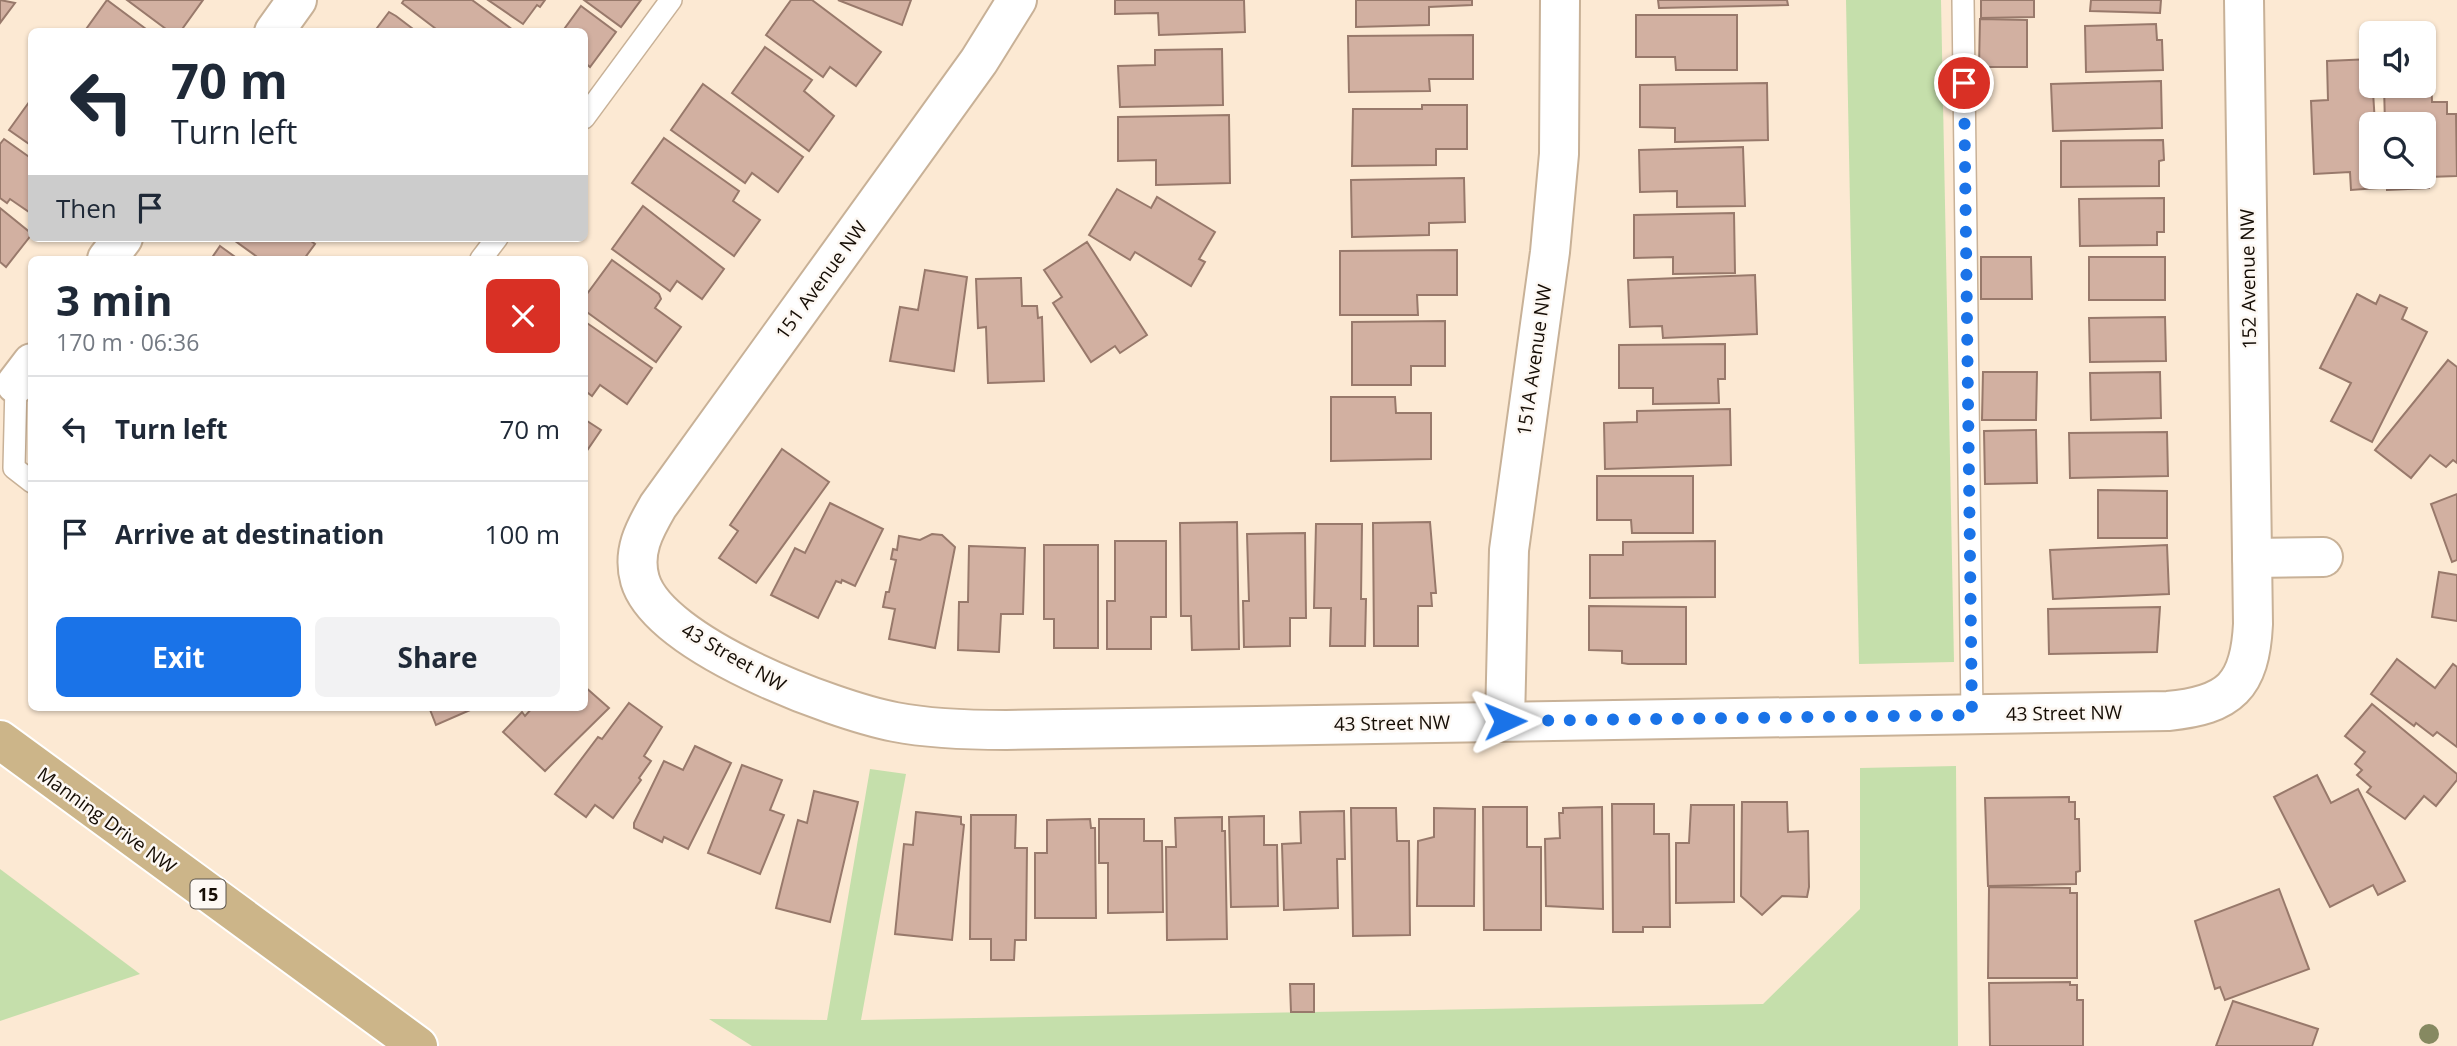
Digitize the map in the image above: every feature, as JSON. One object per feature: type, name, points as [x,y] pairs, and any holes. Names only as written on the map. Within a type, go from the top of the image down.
[{"type":"main road","name":"Manning Drive NW","points":[[0,740],[418,1046]]},
{"type":"street","points":[[277,28],[297,0]]},
{"type":"street","name":"151 Avenue NW","points":[[637,564],[638,545],[658,506],[979,61],[1017,0]]},
{"type":"street","name":"151A Avenue NW","points":[[1505,721],[1509,550],[1550,253],[1559,155],[1560,0]]},
{"type":"street","name":"152 Avenue NW","points":[[2239,682],[2249,664],[2252,649],[2244,0]]},
{"type":"street","points":[[109,256],[120,242]]},
{"type":"street","points":[[2252,558],[2323,557]]},
{"type":"street","name":"43 Street NW","points":[[637,564],[641,583],[649,599],[667,617],[717,651],[787,689],[860,714],[897,722],[1006,730],[1972,715],[2188,709],[2221,698],[2239,682]]},
{"type":"lane","points":[[588,113],[671,0]]},
{"type":"lane","points":[[1962,0],[1972,715]]},
{"type":"lane","points":[[483,256],[494,242]]},
{"type":"lane","points":[[16,378],[14,468],[28,478]]},
{"type":"green space","points":[[1846,0],[1941,0],[1954,662],[1859,664]]},
{"type":"green space","points":[[1956,766],[1958,1046],[752,1046],[709,1019],[827,1020],[870,769],[906,774],[861,1020],[1763,1004],[1860,909],[1860,768]]},
{"type":"green space","points":[[0,869],[140,974],[0,1021]]},
{"type":"building","points":[[0,0],[15,3],[0,23]]},
{"type":"building","points":[[107,0],[145,28],[87,28]]},
{"type":"building","points":[[127,0],[203,0],[183,28],[165,28]]},
{"type":"building","points":[[404,0],[472,0],[510,28],[435,28],[402,3]]},
{"type":"building","points":[[488,0],[545,0],[540,7],[537,5],[523,24]]},
{"type":"building","points":[[584,0],[641,0],[621,27]]},
{"type":"building","points":[[791,0],[812,0],[881,52],[856,86],[830,67],[823,77],[766,35]]},
{"type":"building","points":[[838,0],[911,0],[902,25]]},
{"type":"building","points":[[1115,0],[1244,0],[1245,32],[1159,35],[1158,13],[1115,14]]},
{"type":"building","points":[[1356,0],[1472,0],[1472,5],[1429,7],[1429,25],[1356,27]]},
{"type":"building","points":[[1658,0],[1787,0],[1788,5],[1659,8]]},
{"type":"building","points":[[1981,0],[2034,0],[2034,17],[1981,18]]},
{"type":"building","points":[[2091,0],[2161,0],[2160,13],[2090,11]]},
{"type":"building","points":[[581,6],[616,32],[590,67],[588,28],[565,28]]},
{"type":"building","points":[[389,12],[412,28],[377,28]]},
{"type":"building","points":[[1636,15],[1737,15],[1737,70],[1676,70],[1675,57],[1636,57]]},
{"type":"building","points":[[1980,19],[2027,20],[2027,67],[1979,67]]},
{"type":"building","points":[[2156,24],[2157,40],[2162,40],[2163,70],[2086,72],[2085,26]]},
{"type":"building","points":[[1473,35],[1473,79],[1429,79],[1430,91],[1349,92],[1348,36]]},
{"type":"building","points":[[765,47],[812,80],[804,91],[834,116],[809,151],[732,93]]},
{"type":"building","points":[[1222,49],[1223,105],[1120,107],[1118,66],[1155,65],[1155,50]]},
{"type":"building","points":[[2359,60],[2359,98],[2373,98],[2374,112],[2359,112],[2359,189],[2364,189],[2351,190],[2350,172],[2314,174],[2311,101],[2328,100],[2327,61]]},
{"type":"building","points":[[2161,81],[2162,128],[2053,131],[2051,84]]},
{"type":"building","points":[[1767,83],[1768,140],[1675,142],[1675,128],[1640,127],[1640,85]]},
{"type":"building","points":[[703,84],[803,157],[778,192],[752,173],[745,183],[671,130]]},
{"type":"building","points":[[2384,98],[2432,98],[2432,102],[2447,102],[2447,114],[2456,114],[2457,176],[2436,177],[2436,112],[2385,112]]},
{"type":"building","points":[[28,104],[28,143],[9,130]]},
{"type":"building","points":[[1422,105],[1467,105],[1467,149],[1436,149],[1436,165],[1352,166],[1353,109],[1422,109]]},
{"type":"building","points":[[1229,115],[1230,183],[1156,185],[1156,160],[1118,161],[1118,117]]},
{"type":"building","points":[[664,138],[739,191],[733,201],[760,220],[734,256],[632,183]]},
{"type":"building","points":[[4,139],[28,156],[28,211],[10,199],[7,203],[0,198],[0,144]]},
{"type":"building","points":[[2163,140],[2164,160],[2159,161],[2159,186],[2061,187],[2061,141]]},
{"type":"building","points":[[1743,147],[1745,206],[1677,207],[1677,191],[1640,192],[1639,150]]},
{"type":"building","points":[[1464,178],[1465,222],[1429,223],[1429,235],[1352,237],[1351,180]]},
{"type":"building","points":[[1117,189],[1151,208],[1157,197],[1215,232],[1199,259],[1205,262],[1191,286],[1135,252],[1130,260],[1089,235]]},
{"type":"building","points":[[2164,198],[2164,232],[2157,232],[2157,245],[2080,246],[2079,199]]},
{"type":"building","points":[[643,206],[724,269],[702,299],[677,281],[670,291],[612,249]]},
{"type":"building","points":[[0,208],[28,231],[28,239],[6,267],[0,262]]},
{"type":"building","points":[[1734,213],[1735,273],[1673,274],[1673,257],[1634,258],[1634,215]]},
{"type":"building","points":[[237,242],[315,244],[306,256],[256,256]]},
{"type":"building","points":[[1087,242],[1147,335],[1120,353],[1115,346],[1091,362],[1053,303],[1062,297],[1044,270]]},
{"type":"building","points":[[220,246],[234,256],[213,256]]},
{"type":"building","points":[[1457,250],[1457,295],[1417,295],[1418,315],[1340,315],[1340,251]]},
{"type":"building","points":[[1981,257],[2031,257],[2032,299],[1981,299]]},
{"type":"building","points":[[2089,257],[2165,257],[2165,300],[2089,300]]},
{"type":"building","points":[[612,260],[659,294],[661,299],[655,308],[681,327],[656,362],[588,313],[588,293]]},
{"type":"building","points":[[925,270],[967,277],[954,371],[890,361],[900,307],[918,310]]},
{"type":"building","points":[[1755,275],[1757,334],[1663,338],[1662,326],[1630,327],[1628,280]]},
{"type":"building","points":[[1021,278],[1022,306],[1037,306],[1038,318],[1042,317],[1044,381],[988,383],[986,327],[978,328],[976,279]]},
{"type":"building","points":[[2357,294],[2376,304],[2380,295],[2407,308],[2402,319],[2427,332],[2372,442],[2331,421],[2351,383],[2320,368]]},
{"type":"building","points":[[2165,317],[2166,361],[2090,362],[2089,318]]},
{"type":"building","points":[[1445,321],[1445,366],[1411,366],[1411,385],[1352,385],[1352,322]]},
{"type":"building","points":[[588,324],[652,368],[627,404],[600,385],[592,396],[588,393]]},
{"type":"building","points":[[1725,344],[1725,379],[1718,379],[1719,403],[1653,404],[1653,388],[1619,388],[1619,345]]},
{"type":"building","points":[[2448,360],[2457,367],[2457,463],[2453,460],[2446,467],[2430,455],[2411,478],[2375,450]]},
{"type":"building","points":[[1983,372],[2037,372],[2036,420],[1982,420]]},
{"type":"building","points":[[2160,372],[2161,418],[2091,420],[2090,373]]},
{"type":"building","points":[[1331,397],[1395,397],[1396,413],[1431,413],[1431,459],[1331,461]]},
{"type":"building","points":[[1730,409],[1731,465],[1605,469],[1604,423],[1637,422],[1637,411]]},
{"type":"building","points":[[588,422],[601,430],[588,449]]},
{"type":"building","points":[[2036,430],[2037,483],[1985,484],[1984,431]]},
{"type":"building","points":[[2167,432],[2168,476],[2070,478],[2069,433]]},
{"type":"building","points":[[782,449],[829,482],[756,583],[719,558],[738,531],[730,525]]},
{"type":"building","points":[[1597,476],[1693,476],[1693,533],[1632,533],[1631,520],[1597,520]]},
{"type":"building","points":[[2098,490],[2167,491],[2167,538],[2098,538]]},
{"type":"building","points":[[2457,494],[2457,560],[2452,562],[2431,504]]},
{"type":"building","points":[[830,503],[883,529],[855,586],[842,580],[841,583],[836,581],[818,618],[771,595],[795,548],[805,553]]},
{"type":"building","points":[[1237,522],[1239,649],[1192,650],[1191,616],[1181,616],[1180,523]]},
{"type":"building","points":[[1430,522],[1436,593],[1431,593],[1432,606],[1418,606],[1418,646],[1374,646],[1373,523]]},
{"type":"building","points":[[1316,524],[1362,524],[1361,599],[1366,599],[1365,646],[1330,646],[1331,608],[1314,608]]},
{"type":"building","points":[[1305,533],[1306,618],[1290,618],[1290,646],[1244,647],[1243,601],[1249,601],[1247,534]]},
{"type":"building","points":[[932,534],[942,535],[955,547],[935,648],[889,639],[895,609],[883,607],[896,560],[891,559],[893,549],[897,550],[899,536],[920,540]]},
{"type":"building","points":[[1115,541],[1166,541],[1166,617],[1151,617],[1151,649],[1107,649],[1107,601],[1115,601]]},
{"type":"building","points":[[1715,541],[1715,597],[1590,598],[1590,555],[1623,555],[1623,542]]},
{"type":"building","points":[[1044,545],[1098,545],[1098,648],[1054,648],[1054,619],[1044,619]]},
{"type":"building","points":[[2167,545],[2169,594],[2053,599],[2050,550]]},
{"type":"building","points":[[969,546],[1025,548],[1023,614],[1001,614],[999,652],[958,650],[959,602],[968,602]]},
{"type":"building","points":[[2439,572],[2457,575],[2457,621],[2432,617]]},
{"type":"building","points":[[1589,606],[1686,607],[1686,664],[1628,664],[1622,663],[1622,651],[1589,650]]},
{"type":"building","points":[[2160,607],[2157,652],[2049,654],[2048,609]]},
{"type":"building","points":[[2397,659],[2435,688],[2453,664],[2457,667],[2457,747],[2437,732],[2433,736],[2416,723],[2414,726],[2371,694]]},
{"type":"building","points":[[588,690],[609,708],[545,771],[503,732],[522,712],[525,716],[529,711],[588,711]]},
{"type":"building","points":[[629,703],[662,727],[644,756],[651,761],[639,778],[641,780],[613,818],[595,805],[586,817],[555,794],[598,737],[602,739]]},
{"type":"building","points":[[2372,704],[2457,774],[2457,780],[2436,806],[2424,796],[2405,819],[2367,792],[2371,787],[2357,775],[2362,770],[2355,764],[2365,752],[2345,736]]},
{"type":"building","points":[[431,711],[468,711],[436,725]]},
{"type":"building","points":[[695,746],[731,763],[688,849],[664,837],[662,842],[634,828],[634,823],[664,761],[683,770]]},
{"type":"building","points":[[742,765],[782,780],[770,810],[784,815],[760,874],[708,853]]},
{"type":"building","points":[[2317,775],[2331,803],[2358,789],[2405,881],[2378,895],[2373,885],[2330,907],[2274,797]]},
{"type":"building","points":[[814,791],[858,802],[830,922],[776,908],[798,820],[807,823]]},
{"type":"building","points":[[2069,797],[2069,802],[2075,802],[2075,819],[2079,819],[2080,871],[2076,872],[2076,884],[1988,886],[1985,798]]},
{"type":"building","points":[[1742,802],[1787,802],[1788,832],[1808,831],[1807,897],[1782,896],[1762,915],[1741,896]]},
{"type":"building","points":[[1612,804],[1654,804],[1654,834],[1669,834],[1670,927],[1643,927],[1643,932],[1613,932]]},
{"type":"building","points":[[1691,805],[1734,805],[1734,902],[1676,903],[1676,843],[1689,843]]},
{"type":"building","points":[[1483,807],[1527,807],[1527,847],[1541,847],[1541,930],[1484,930]]},
{"type":"building","points":[[1602,807],[1603,909],[1546,906],[1545,839],[1560,838],[1559,813],[1563,813],[1563,808]]},
{"type":"building","points":[[1351,808],[1396,808],[1397,841],[1409,841],[1410,935],[1353,936]]},
{"type":"building","points":[[1434,808],[1475,809],[1474,906],[1417,906],[1418,841],[1434,837]]},
{"type":"building","points":[[1344,811],[1345,859],[1337,859],[1338,908],[1284,910],[1282,844],[1301,843],[1300,812]]},
{"type":"building","points":[[916,812],[961,817],[961,824],[964,825],[952,940],[895,934],[904,844],[913,845]]},
{"type":"building","points":[[971,815],[1016,815],[1015,848],[1027,848],[1026,940],[1015,940],[1014,960],[991,960],[991,939],[970,939]]},
{"type":"building","points":[[1264,816],[1264,845],[1277,845],[1278,906],[1231,907],[1229,817]]},
{"type":"building","points":[[1222,817],[1222,831],[1225,831],[1227,939],[1167,940],[1166,847],[1176,847],[1175,818]]},
{"type":"building","points":[[1090,819],[1091,828],[1095,828],[1096,918],[1035,918],[1035,853],[1047,853],[1047,820]]},
{"type":"building","points":[[1099,819],[1144,819],[1144,841],[1162,841],[1163,912],[1108,913],[1108,863],[1099,863]]},
{"type":"building","points":[[1989,887],[2070,888],[2070,893],[2077,893],[2077,978],[1988,978]]},
{"type":"building","points":[[2279,889],[2309,969],[2225,1000],[2220,987],[2215,989],[2195,921]]},
{"type":"building","points":[[2070,982],[2070,985],[2077,985],[2077,1000],[2083,1000],[2083,1046],[1990,1046],[1989,983]]},
{"type":"building","points":[[1290,984],[1314,984],[1314,1012],[1291,1012]]},
{"type":"building","points":[[2233,1001],[2318,1029],[2312,1046],[2216,1046]]},
{"type":"route","points":[[1505,721],[1972,715],[1964,83]]}]
